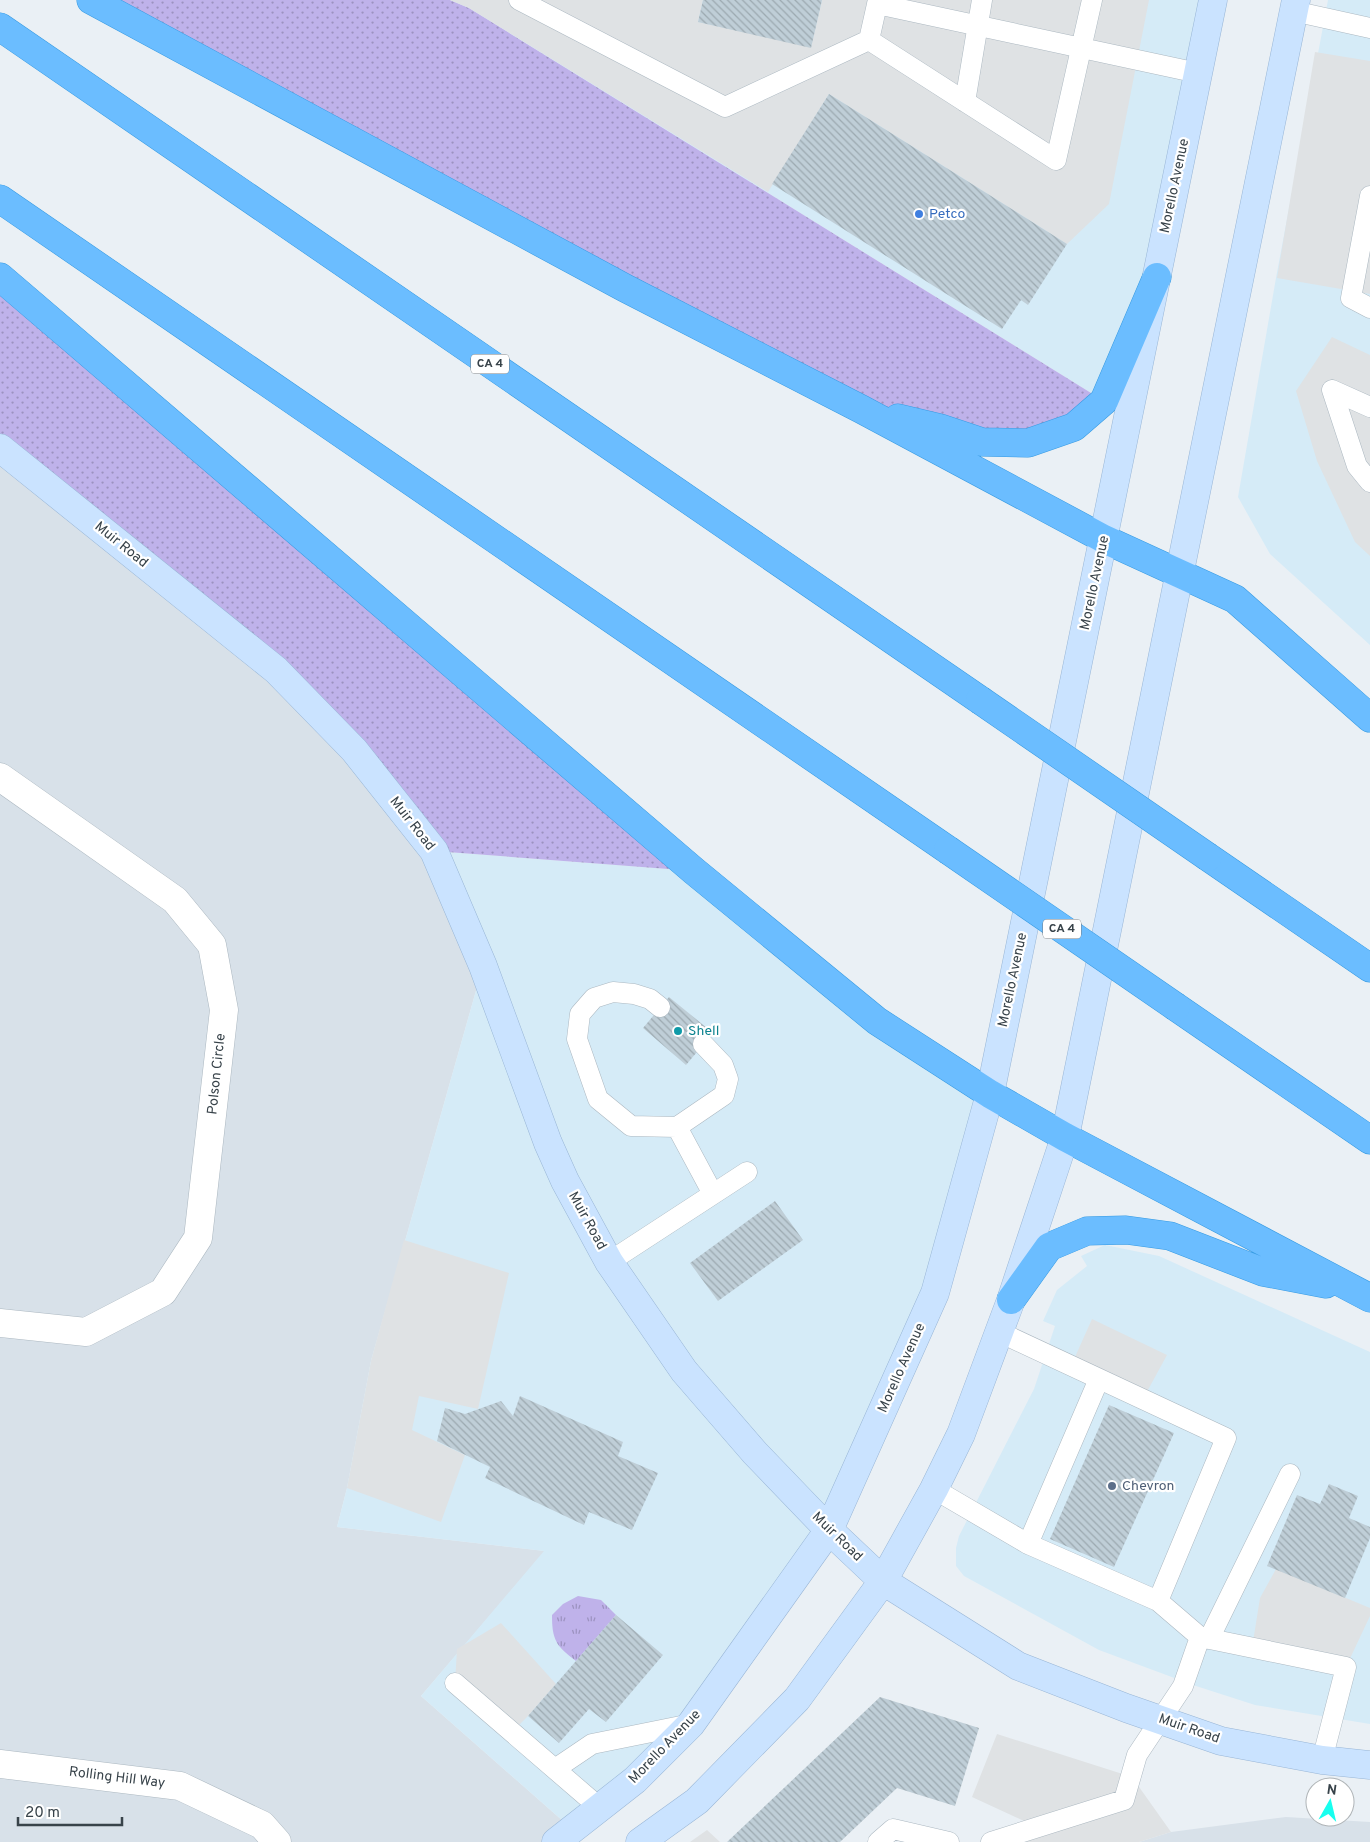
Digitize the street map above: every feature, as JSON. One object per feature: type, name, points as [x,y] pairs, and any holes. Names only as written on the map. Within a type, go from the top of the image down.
[{"type":"highway","points":[[91,0],[625,288],[861,409],[1104,539],[1178,574],[1235,598],[1370,718]]},
{"type":"highway","name":"CA 4","points":[[0,27],[1370,968]]},
{"type":"highway","name":"CA 4","points":[[0,199],[1370,1140]]},
{"type":"highway","points":[[0,277],[694,871],[877,1021],[990,1094],[1065,1138],[1362,1293]]},
{"type":"highway","points":[[861,409],[940,428],[982,442],[1028,443],[1074,427],[1104,401],[1157,277]]},
{"type":"highway","points":[[1011,1300],[1049,1247],[1087,1231],[1126,1230],[1170,1236],[1263,1272],[1362,1293]]},
{"type":"street","name":"Morello Avenue","points":[[556,1842],[635,1780],[691,1724],[829,1530],[935,1293],[990,1094],[1213,0]]},
{"type":"street","points":[[642,1842],[697,1801],[797,1699],[883,1581],[934,1489],[961,1434],[1011,1300],[1065,1138],[1294,6]]},
{"type":"street","name":"Muir Road","points":[[0,448],[276,670],[354,750],[434,851],[483,966],[548,1143],[565,1181],[609,1262],[684,1371],[755,1453],[829,1530],[883,1581],[1018,1666],[1221,1741],[1322,1760],[1370,1766]]},
{"type":"street","name":"Polson Circle","points":[[0,778],[175,900],[212,945],[224,1010],[198,1238],[163,1292],[86,1332],[0,1323]]},
{"type":"street","name":"Rolling Hill Way","points":[[0,1764],[180,1786],[262,1824],[277,1842]]},
{"type":"lane","points":[[519,0],[726,107],[869,40]]},
{"type":"lane","points":[[965,102],[982,0]]},
{"type":"lane","points":[[869,40],[1056,160],[1092,0]]},
{"type":"lane","points":[[869,40],[877,2],[977,26],[1198,73]]},
{"type":"lane","points":[[1294,6],[1370,28]]},
{"type":"lane","points":[[1370,196],[1351,298],[1370,308]]},
{"type":"lane","points":[[1370,407],[1332,390],[1357,466],[1370,482]]},
{"type":"lane","points":[[660,1007],[650,999],[634,994],[612,992],[594,998],[580,1014],[577,1039],[598,1099],[631,1126],[677,1127],[724,1095],[728,1079],[723,1065],[703,1044]]},
{"type":"lane","points":[[677,1127],[713,1194]]},
{"type":"lane","points":[[609,1262],[747,1172]]},
{"type":"lane","points":[[999,1332],[1226,1438],[1158,1601]]},
{"type":"lane","points":[[1028,1544],[1099,1379]]},
{"type":"lane","points":[[991,1842],[1124,1800],[1137,1755],[1183,1686],[1204,1638],[1290,1474]]},
{"type":"lane","points":[[934,1489],[1028,1544],[1158,1601],[1204,1638],[1346,1667],[1322,1760]]},
{"type":"lane","points":[[455,1683],[600,1808]]},
{"type":"lane","points":[[555,1769],[592,1744],[691,1724]]},
{"type":"lane","points":[[878,1842],[893,1828],[950,1842]]},
{"type":"shaded area","points":[[450,0],[1213,0],[1157,277],[1104,401],[469,8]]},
{"type":"shaded area","points":[[450,0],[703,0],[698,22],[811,47],[822,0],[1149,0],[1109,204],[1067,244],[829,94],[768,192],[469,8]]},
{"type":"shaded area","points":[[1328,0],[1370,0],[1370,645],[1270,554],[1238,497],[1276,278]]},
{"type":"shaded area","points":[[1315,52],[1370,61],[1370,294],[1277,278]]},
{"type":"shaded area","points":[[1332,337],[1370,355],[1370,556],[1355,542],[1317,461],[1296,391]]},
{"type":"shaded area","points":[[0,448],[276,670],[434,851],[483,966],[371,1361],[347,1488],[337,1527],[545,1551],[421,1696],[572,1829],[556,1842],[0,1842]]},
{"type":"shaded area","points":[[434,851],[694,871],[990,1094],[935,1293],[829,1530],[691,1724],[572,1829],[421,1696],[544,1551],[337,1527],[347,1488],[371,1361],[483,966]]},
{"type":"shaded area","points":[[404,1240],[509,1273],[478,1409],[419,1396],[412,1430],[465,1455],[441,1522],[347,1488],[371,1361]]},
{"type":"shaded area","points":[[1105,1245],[1159,1256],[1370,1352],[1370,1724],[1255,1705],[1196,1686],[1099,1650],[964,1576],[956,1566],[956,1548],[959,1536],[1034,1389],[1055,1326],[1043,1321],[1057,1290],[1087,1266],[1081,1256]]},
{"type":"shaded area","points":[[1092,1319],[1167,1355],[1143,1399],[1071,1366]]},
{"type":"shaded area","points":[[1276,1569],[1370,1608],[1370,1616],[1346,1667],[1252,1648],[1260,1598]]},
{"type":"shaded area","points":[[501,1623],[556,1684],[512,1732],[455,1683],[457,1649]]},
{"type":"shaded area","points":[[997,1734],[1132,1777],[1171,1832],[1139,1842],[991,1842],[1037,1827],[972,1797]]},
{"type":"shaded area","points":[[1286,1817],[1305,1818],[1305,1827],[1355,1827],[1355,1821],[1370,1822],[1370,1842],[1139,1842],[1171,1832]]},
{"type":"shaded area","points":[[707,1830],[720,1842],[690,1842]]},
{"type":"green space","points":[[91,0],[450,0],[469,8],[1104,401],[1028,443],[861,409]]},
{"type":"green space","points":[[0,277],[694,871],[434,851],[354,750],[0,448]]},
{"type":"green space","points":[[578,1596],[601,1600],[616,1615],[576,1661],[556,1642],[552,1615],[563,1604]]},
{"type":"building","points":[[703,0],[822,0],[811,48],[698,22]]},
{"type":"building","name":"Petco","points":[[829,94],[1067,244],[1028,305],[1021,300],[1002,329],[772,184]]},
{"type":"building","name":"Shell","points":[[669,997],[713,1033],[686,1065],[643,1028]]},
{"type":"building","points":[[775,1201],[803,1240],[718,1301],[690,1263]]},
{"type":"building","points":[[520,1396],[623,1442],[618,1456],[658,1473],[632,1530],[589,1512],[584,1525],[485,1478],[490,1467],[437,1441],[445,1408],[465,1414],[501,1401],[513,1416]]},
{"type":"building","name":"Chevron","points":[[1109,1405],[1174,1433],[1114,1567],[1050,1539]]},
{"type":"building","points":[[1329,1484],[1358,1496],[1349,1518],[1370,1527],[1370,1538],[1345,1598],[1267,1566],[1297,1495],[1320,1504]]},
{"type":"building","points":[[616,1615],[663,1655],[606,1722],[589,1709],[559,1743],[528,1716]]},
{"type":"building","points":[[880,1697],[979,1728],[955,1806],[897,1788],[840,1842],[727,1842]]},
{"type":"place","name":"Petco","points":[[919,214]]},
{"type":"place","name":"Shell","points":[[678,1031]]},
{"type":"place","name":"Chevron","points":[[1112,1486]]}]
